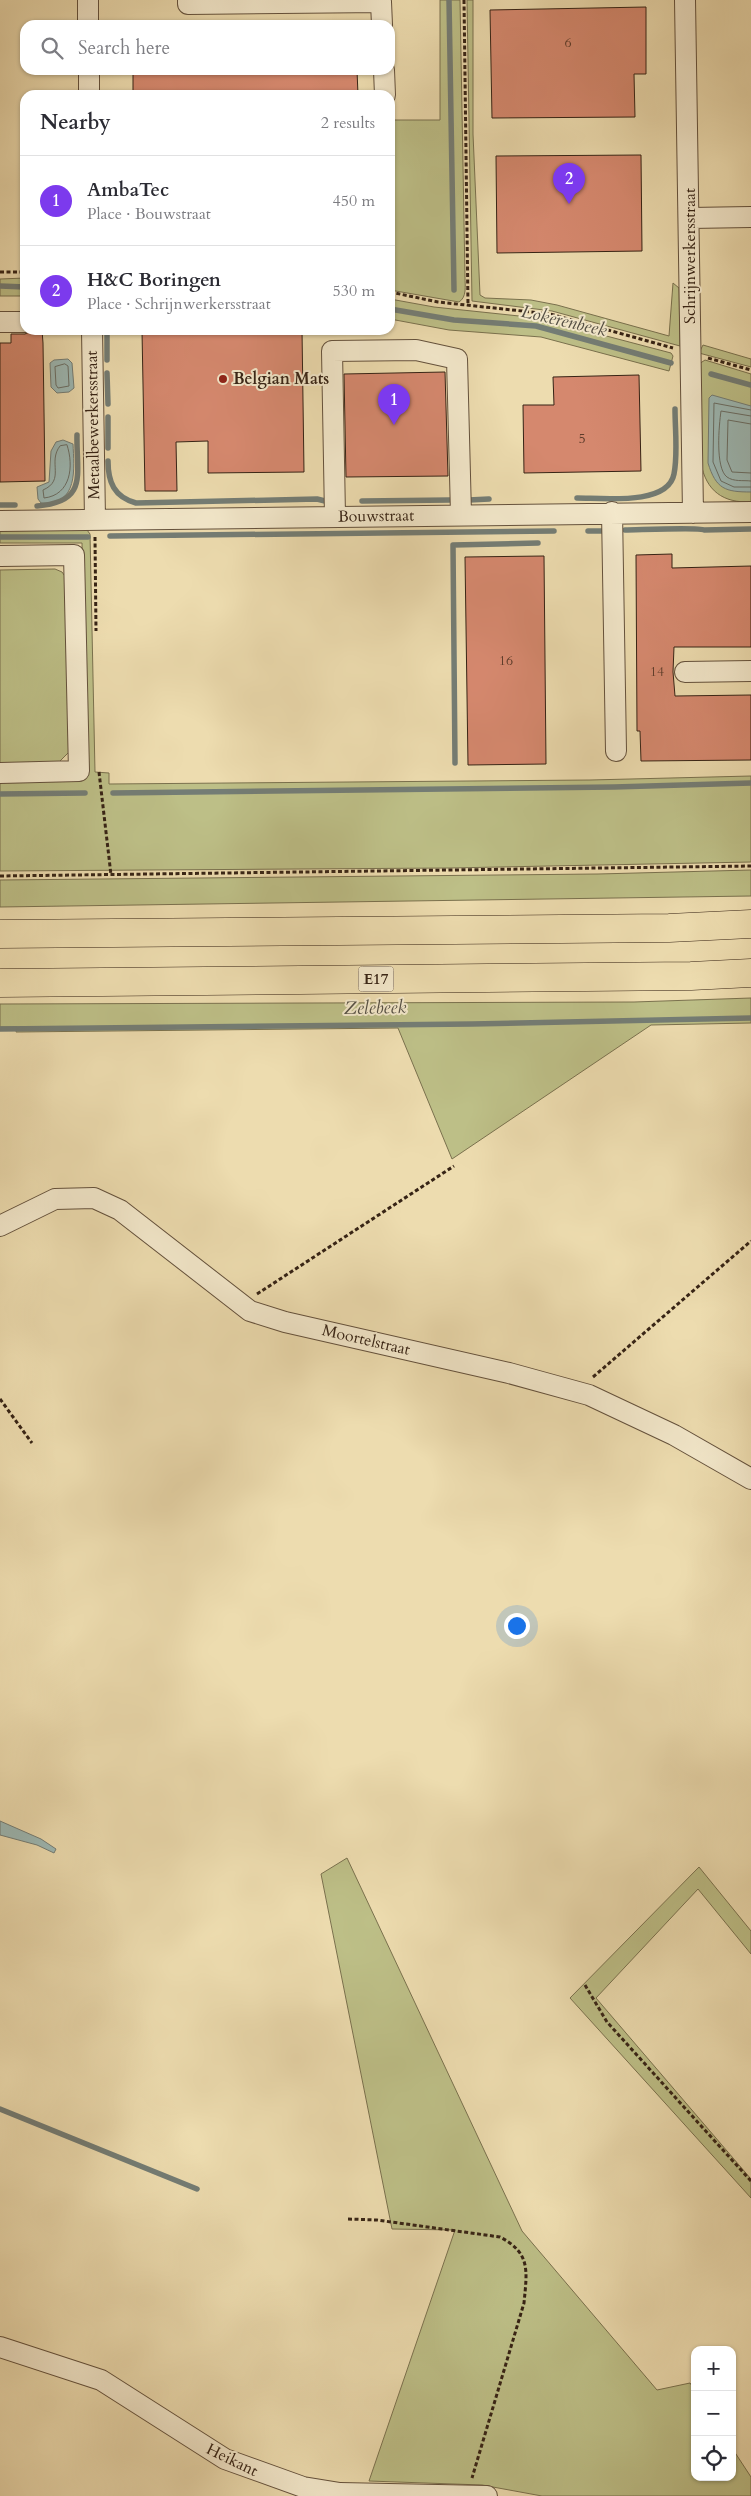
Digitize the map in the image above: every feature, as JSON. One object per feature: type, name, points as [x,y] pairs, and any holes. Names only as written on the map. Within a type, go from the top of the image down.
[{"type":"highway","points":[[0,934],[649,928],[751,924]]},
{"type":"highway","name":"E17","points":[[0,983],[691,976],[751,973]]},
{"type":"street","points":[[88,0],[88,20]]},
{"type":"street","points":[[188,0],[188,4],[381,2],[382,20]]},
{"type":"street","name":"Schrijnwerkersstraat","points":[[685,0],[690,218],[693,513]]},
{"type":"street","points":[[88,75],[89,90]]},
{"type":"street","points":[[384,75],[385,90]]},
{"type":"street","points":[[690,218],[751,217]]},
{"type":"street","points":[[0,322],[20,322]]},
{"type":"street","name":"Metaalbewerkersstraat","points":[[92,335],[95,519]]},
{"type":"street","points":[[335,516],[332,351],[416,350],[456,359],[461,514]]},
{"type":"street","points":[[612,512],[616,751]]},
{"type":"street","name":"Bouwstraat","points":[[0,520],[751,512]]},
{"type":"street","points":[[0,556],[74,555],[79,771],[0,773]]},
{"type":"street","points":[[685,672],[751,671]]},
{"type":"street","name":"Moortelstraat","points":[[0,1226],[55,1199],[94,1198],[120,1210],[250,1311],[285,1322],[500,1371],[575,1392],[629,1413],[674,1435],[751,1479]]},
{"type":"street","name":"Heikant","points":[[0,2347],[101,2380],[225,2459],[303,2487],[340,2493],[486,2496]]},
{"type":"path","points":[[464,0],[468,306]]},
{"type":"path","points":[[0,272],[20,272]]},
{"type":"path","points":[[395,293],[468,306],[527,310],[550,314],[751,370]]},
{"type":"path","points":[[95,519],[96,636]]},
{"type":"path","points":[[98,762],[111,875]]},
{"type":"path","points":[[0,876],[751,866]]},
{"type":"path","points":[[241,1304],[454,1166]]},
{"type":"path","points":[[575,1392],[751,1241]]},
{"type":"path","points":[[0,1399],[32,1443]]},
{"type":"path","points":[[585,1985],[607,2022],[751,2181]]},
{"type":"path","points":[[348,2219],[377,2220],[500,2237],[515,2244],[522,2255],[527,2276],[524,2303],[472,2479],[475,2496]]},
{"type":"green space","points":[[440,0],[460,0],[465,288],[462,300],[459,302],[395,291],[395,120],[440,120]]},
{"type":"green space","points":[[467,0],[473,0],[473,134],[480,295],[485,298],[531,300],[557,305],[669,336],[673,283],[679,288],[680,346],[552,311],[472,301]]},
{"type":"green space","points":[[20,278],[20,296],[0,296],[0,279]]},
{"type":"green space","points":[[395,300],[434,307],[538,318],[671,353],[673,356],[669,371],[541,337],[449,330],[395,320]]},
{"type":"green space","points":[[703,345],[751,359],[751,367],[699,353]]},
{"type":"green space","points":[[705,360],[751,374],[751,502],[732,500],[717,493],[703,473],[701,463],[699,364]]},
{"type":"green space","points":[[0,530],[87,530],[90,534],[95,772],[109,773],[109,784],[590,780],[751,776],[751,862],[449,868],[0,871],[0,780],[85,779],[86,767],[82,543],[0,543]]},
{"type":"green space","points":[[55,569],[62,572],[67,579],[71,750],[54,767],[0,768],[0,570]]},
{"type":"green space","points":[[751,870],[751,896],[0,907],[0,880],[598,874]]},
{"type":"green space","points":[[751,998],[751,1023],[651,1025],[452,1159],[398,1028],[16,1032],[17,1027],[0,1027],[0,1004],[634,1002]]},
{"type":"green space","points":[[347,1858],[522,2231],[657,2390],[690,2383],[691,2384],[691,2481],[736,2481],[736,2454],[751,2477],[751,2496],[542,2496],[482,2485],[369,2481],[455,2230],[392,2229],[321,1874]]},
{"type":"green space","points":[[699,1867],[751,1931],[751,1954],[698,1889],[596,1998],[751,2179],[751,2198],[570,1998]]},
{"type":"water","points":[[68,359],[72,363],[74,388],[69,392],[57,393],[51,387],[50,363],[54,360]]},
{"type":"water","points":[[712,395],[751,406],[751,492],[728,490],[718,484],[711,472],[708,463],[709,398]]},
{"type":"water","points":[[63,440],[73,444],[72,484],[62,498],[53,502],[41,503],[38,499],[37,487],[49,482],[51,451],[56,442]]},
{"type":"water","points":[[0,1821],[41,1839],[56,1849],[54,1853],[37,1845],[0,1835]]},
{"type":"building","points":[[646,7],[646,74],[634,74],[635,117],[492,118],[490,10]]},
{"type":"building","points":[[133,75],[357,75],[358,90],[133,90]]},
{"type":"building","points":[[641,155],[642,251],[497,253],[496,156]]},
{"type":"building","points":[[11,334],[42,335],[45,481],[0,482],[0,343],[11,343]]},
{"type":"building","name":"Belgian Mats","points":[[142,335],[302,335],[304,472],[208,473],[208,441],[176,442],[177,491],[145,491]]},
{"type":"building","points":[[445,372],[448,476],[346,477],[344,374]]},
{"type":"building","points":[[639,375],[641,471],[524,473],[523,405],[554,405],[553,377]]},
{"type":"building","points":[[672,554],[672,568],[751,566],[751,647],[674,647],[673,672],[675,696],[751,695],[751,760],[641,761],[640,731],[637,731],[636,555]]},
{"type":"building","points":[[544,556],[546,764],[468,765],[465,557]]},
{"type":"waterway","points":[[449,0],[454,290]]},
{"type":"waterway","name":"Lokerenbeek","points":[[0,286],[20,287]]},
{"type":"waterway","name":"Lokerenbeek","points":[[395,310],[454,320],[536,326],[671,363]]},
{"type":"waterway","points":[[107,335],[107,360]]},
{"type":"waterway","points":[[107,373],[108,404]]},
{"type":"waterway","name":"Lokerenbeek","points":[[711,374],[751,385]]},
{"type":"waterway","points":[[577,498],[617,499],[647,496],[660,491],[669,484],[674,474],[676,458],[675,409]]},
{"type":"waterway","points":[[108,417],[108,448]]},
{"type":"waterway","points":[[37,506],[65,499],[72,492],[78,474],[77,435]]},
{"type":"waterway","points":[[108,461],[109,476],[117,493],[136,503],[317,499],[325,501]]},
{"type":"waterway","points":[[469,500],[489,499]]},
{"type":"waterway","points":[[362,501],[450,500]]},
{"type":"waterway","points":[[0,505],[15,505]]},
{"type":"waterway","points":[[625,530],[751,529]]},
{"type":"waterway","points":[[110,536],[554,531]]},
{"type":"waterway","points":[[588,531],[602,531]]},
{"type":"waterway","points":[[0,537],[88,537]]},
{"type":"waterway","points":[[455,763],[453,545],[538,543]]},
{"type":"waterway","points":[[113,793],[614,787],[751,783]]},
{"type":"waterway","points":[[0,794],[85,793]]},
{"type":"waterway","name":"Zelebeek","points":[[0,1029],[472,1024],[751,1018]]},
{"type":"waterway","points":[[0,2109],[197,2189]]},
{"type":"place","name":"H&C Boringen","points":[[569,204]]},
{"type":"place","name":"Belgian Mats","points":[[223,379]]},
{"type":"place","name":"AmbaTec","points":[[394,425]]}]
